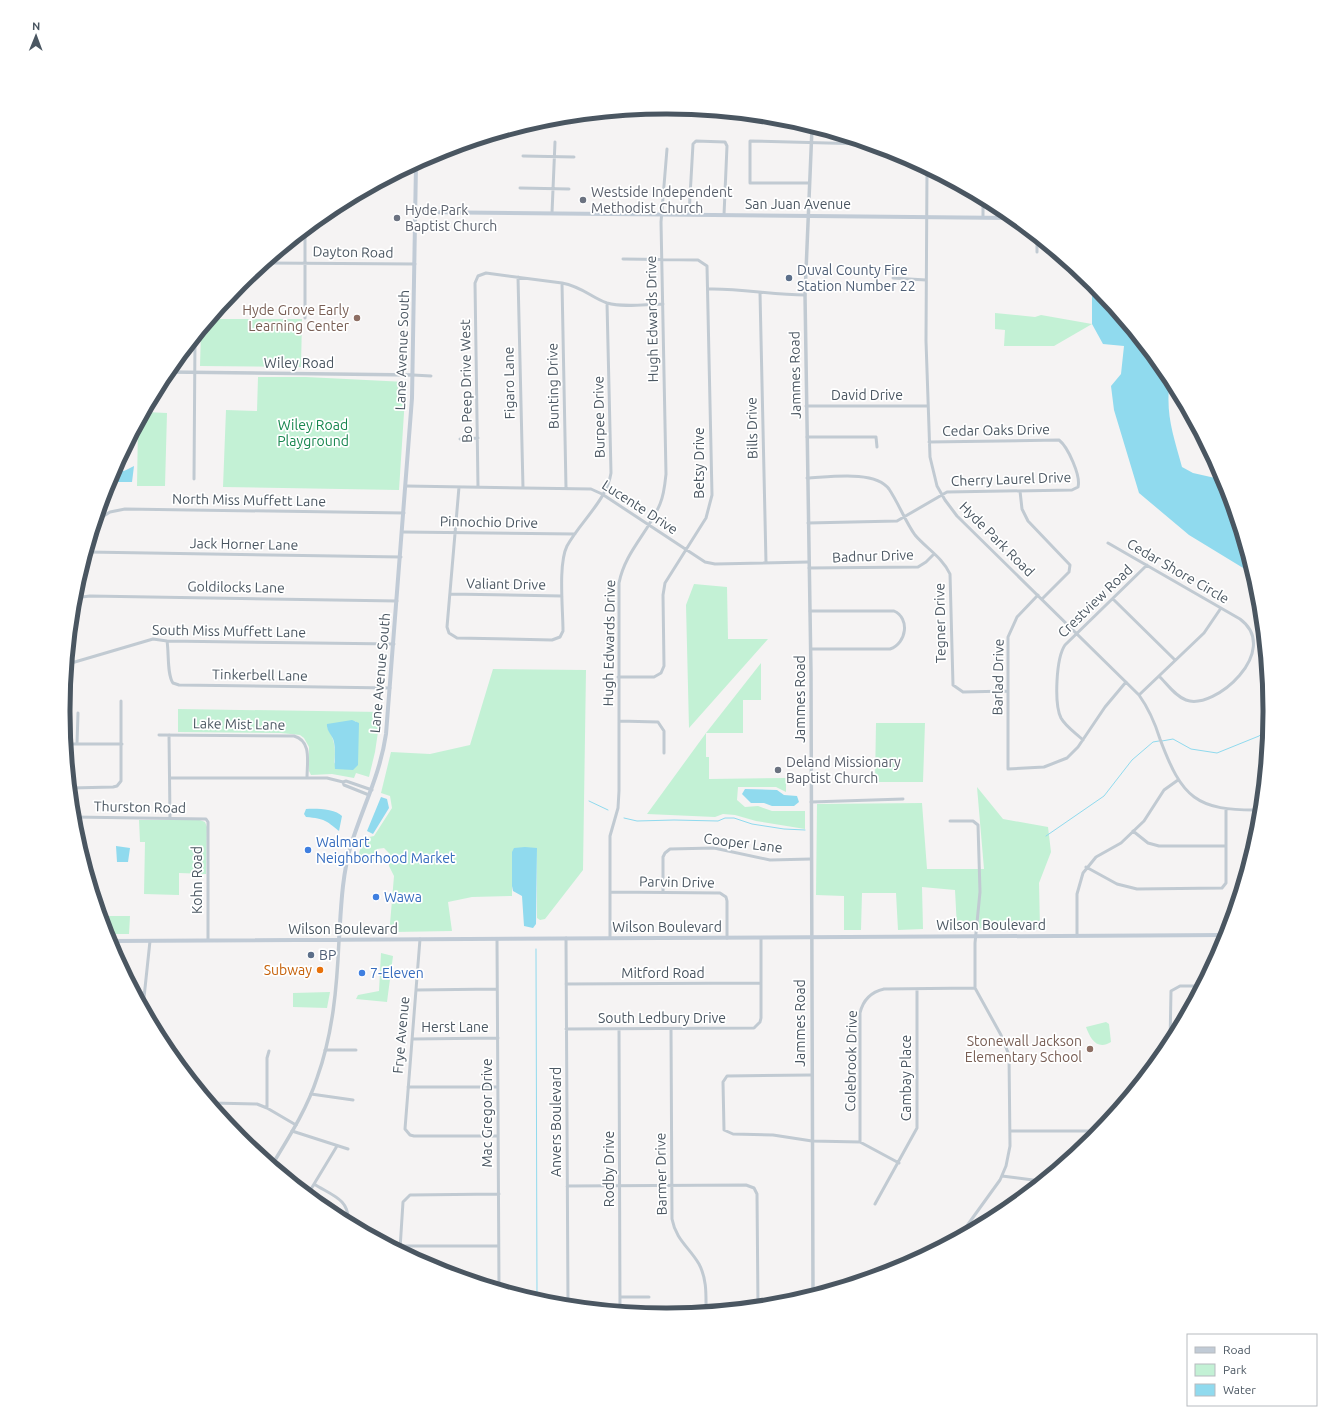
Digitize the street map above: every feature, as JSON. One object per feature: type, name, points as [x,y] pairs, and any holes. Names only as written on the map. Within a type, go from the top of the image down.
[{"type":"main road","name":"Lane Avenue South","points":[[339,940],[348,857],[383,754],[390,688],[403,532],[413,375],[416,170]]},
{"type":"main road","name":"San Juan Avenue","points":[[415,212],[1002,218]]},
{"type":"main road","name":"Wilson Boulevard","points":[[116,941],[1219,935]]},
{"type":"street","name":"Jammes Road","points":[[812,133],[805,295],[811,649],[811,1075],[813,1289]]},
{"type":"street","points":[[689,214],[693,144],[696,141],[725,142],[727,146],[724,215]]},
{"type":"street","points":[[809,183],[750,183],[750,141],[800,141],[811,144],[851,144]]},
{"type":"street","points":[[552,213],[555,142]]},
{"type":"street","name":"Hugh Edwards Drive","points":[[610,938],[610,836],[619,800],[618,583],[624,563],[660,504],[666,474],[662,214],[667,149]]},
{"type":"street","points":[[523,156],[574,156]]},
{"type":"street","name":"Hyde Park Road","points":[[927,175],[926,280],[929,442],[931,467],[942,495],[957,516],[1139,695],[1150,714],[1178,780],[1195,798],[1209,806],[1226,810],[1255,810]]},
{"type":"street","points":[[520,188],[569,189]]},
{"type":"street","points":[[983,205],[983,217]]},
{"type":"street","points":[[305,237],[305,318]]},
{"type":"street","points":[[1037,244],[1037,252]]},
{"type":"street","name":"Betsy Drive","points":[[618,677],[654,677],[662,673],[664,666],[664,589],[668,577],[706,518],[712,495],[707,266],[702,261],[623,259]]},
{"type":"street","name":"Dayton Road","points":[[274,262],[415,264]]},
{"type":"street","name":"Bo Peep Drive West","points":[[478,487],[475,283],[478,276],[486,273],[518,277]]},
{"type":"street","points":[[518,277],[562,283],[578,287],[607,303],[621,305],[663,304]]},
{"type":"street","name":"Figaro Lane","points":[[518,277],[523,488]]},
{"type":"street","points":[[893,278],[926,280]]},
{"type":"street","name":"Bunting Drive","points":[[562,283],[566,488]]},
{"type":"street","points":[[708,289],[737,289],[760,293],[805,295]]},
{"type":"street","name":"Bills Drive","points":[[760,293],[766,563]]},
{"type":"street","name":"Burpee Drive","points":[[450,594],[447,626],[449,633],[457,638],[552,640],[560,637],[563,631],[563,558],[567,547],[608,484],[611,473],[607,303]]},
{"type":"street","points":[[194,479],[195,346]]},
{"type":"street","name":"Wiley Road","points":[[176,372],[431,376]]},
{"type":"street","name":"David Drive","points":[[806,406],[928,406]]},
{"type":"street","points":[[807,437],[876,437],[877,447]]},
{"type":"street","points":[[460,439],[478,438]]},
{"type":"street","name":"Cedar Oaks Drive","points":[[929,442],[1059,440],[1063,444],[1076,471],[1080,483],[1078,487]]},
{"type":"street","name":"Tegner Drive","points":[[807,478],[866,477],[876,479],[890,490],[916,536],[947,568],[950,578],[951,681],[953,685],[963,692],[1008,691]]},
{"type":"street","name":"Lucente Drive","points":[[406,486],[587,488],[602,494],[701,560],[710,563],[809,562]]},
{"type":"street","points":[[450,594],[459,487]]},
{"type":"street","name":"Cherry Laurel Drive","points":[[808,523],[894,522],[947,492],[1072,490],[1078,487]]},
{"type":"street","points":[[1020,491],[1022,509],[1028,521],[1070,565],[1069,572],[1042,599]]},
{"type":"street","name":"North Miss Muffett Lane","points":[[103,517],[110,512],[125,509],[404,513]]},
{"type":"street","name":"Pinnochio Drive","points":[[403,532],[575,534]]},
{"type":"street","name":"Cedar Shore Circle","points":[[1108,543],[1245,623],[1254,638],[1254,651],[1251,658],[1235,679],[1209,699],[1198,702],[1180,697],[1159,676]]},
{"type":"street","name":"Jack Horner Lane","points":[[92,552],[401,557]]},
{"type":"street","name":"Badnur Drive","points":[[809,568],[918,567],[934,554]]},
{"type":"street","name":"Crestview Road","points":[[1083,740],[1063,722],[1058,706],[1059,657],[1065,645],[1147,565]]},
{"type":"street","name":"Valiant Drive","points":[[450,594],[562,596]]},
{"type":"street","name":"Barlad Drive","points":[[1038,595],[1017,617],[1010,629],[1007,644],[1008,769],[1052,766],[1067,758],[1083,740]]},
{"type":"street","name":"Goldilocks Lane","points":[[81,597],[90,596],[397,601]]},
{"type":"street","points":[[1113,598],[1175,660]]},
{"type":"street","points":[[1139,695],[1204,632],[1221,608]]},
{"type":"street","points":[[810,611],[894,610],[902,616],[904,627],[903,640],[896,647],[811,649]]},
{"type":"street","name":"South Miss Muffett Lane","points":[[72,663],[153,639],[167,641],[394,644]]},
{"type":"street","name":"Tinkerbell Lane","points":[[167,641],[170,653],[170,676],[173,683],[179,685],[390,688]]},
{"type":"street","points":[[1083,740],[1105,707],[1126,682]]},
{"type":"street","points":[[75,788],[113,788],[120,784],[122,777],[121,701]]},
{"type":"street","points":[[77,744],[78,713]]},
{"type":"street","points":[[619,721],[658,722],[664,731],[664,753]]},
{"type":"street","name":"Lake Mist Lane","points":[[159,734],[300,737],[306,745],[307,778]]},
{"type":"street","points":[[169,734],[170,818]]},
{"type":"street","points":[[71,744],[122,744]]},
{"type":"street","points":[[170,778],[327,778],[353,784],[371,793]]},
{"type":"street","points":[[1077,936],[1078,888],[1086,867],[1096,857],[1117,846],[1133,831],[1150,814],[1164,790],[1178,780]]},
{"type":"street","points":[[343,782],[344,785],[351,788],[371,793]]},
{"type":"street","points":[[351,788],[353,784]]},
{"type":"street","points":[[811,802],[903,799]]},
{"type":"street","points":[[1086,867],[1105,879],[1128,888],[1145,890],[1219,890],[1225,886],[1226,883],[1226,810]]},
{"type":"street","name":"Thurston Road","points":[[79,817],[206,820]]},
{"type":"street","name":"Kohn Road","points":[[206,820],[208,822],[209,842],[208,940]]},
{"type":"street","points":[[950,821],[973,821],[978,825],[980,892],[976,936],[975,988],[1005,1043],[1009,1055],[1009,1156],[1002,1176],[965,1228]]},
{"type":"street","points":[[1133,831],[1148,843],[1159,846],[1226,846]]},
{"type":"street","name":"Cooper Lane","points":[[663,892],[663,856],[670,849],[718,848],[763,859],[811,859]]},
{"type":"street","name":"Parvin Drive","points":[[610,892],[717,892],[723,894],[727,901],[727,938]]},
{"type":"street","name":"Anvers Boulevard","points":[[566,938],[568,1299]]},
{"type":"street","points":[[761,938],[761,983]]},
{"type":"street","name":"Frye Avenue","points":[[420,939],[405,1125],[407,1133],[414,1136],[498,1136]]},
{"type":"street","name":"Mac Gregor Drive","points":[[497,939],[499,1283]]},
{"type":"street","name":"Lane Avenue South","points":[[275,1160],[296,1125],[311,1094],[326,1050],[332,1017],[339,940]]},
{"type":"street","points":[[144,997],[150,941]]},
{"type":"street","name":"Mitford Road","points":[[566,984],[761,983]]},
{"type":"street","name":"South Ledbury Drive","points":[[566,1029],[750,1028],[758,1026],[761,1018],[761,983]]},
{"type":"street","points":[[1170,1029],[1171,991],[1180,986],[1195,986]]},
{"type":"street","name":"Colebrook Drive","points":[[860,1142],[860,1013],[868,998],[879,990],[975,988]]},
{"type":"street","points":[[416,990],[498,989]]},
{"type":"street","name":"Cambay Place","points":[[875,1204],[917,1128],[917,989]]},
{"type":"street","name":"Barmer Drive","points":[[671,1028],[671,1186],[673,1225],[678,1238],[701,1269],[706,1288],[706,1306]]},
{"type":"street","name":"Rodby Drive","points":[[619,1029],[620,1305]]},
{"type":"street","name":"Herst Lane","points":[[412,1038],[498,1038]]},
{"type":"street","points":[[326,1050],[356,1050]]},
{"type":"street","points":[[267,1108],[267,1058],[269,1051]]},
{"type":"street","points":[[811,1075],[731,1075],[725,1077],[722,1082],[723,1127],[726,1132],[733,1134],[773,1135],[812,1141],[860,1142],[899,1163]]},
{"type":"street","points":[[408,1087],[498,1087]]},
{"type":"street","points":[[311,1094],[353,1100]]},
{"type":"street","points":[[217,1103],[253,1104],[267,1108],[296,1125]]},
{"type":"street","points":[[292,1131],[348,1149]]},
{"type":"street","points":[[1010,1131],[1090,1131]]},
{"type":"street","points":[[311,1190],[337,1146]]},
{"type":"street","points":[[1002,1176],[1034,1180]]},
{"type":"street","points":[[314,1184],[344,1203],[348,1210],[348,1215]]},
{"type":"street","points":[[567,1186],[746,1185],[754,1188],[757,1194],[758,1300]]},
{"type":"street","points":[[400,1245],[403,1202],[406,1197],[413,1194],[499,1194]]},
{"type":"street","points":[[407,1248],[498,1246]]},
{"type":"street","points":[[620,1297],[649,1297]]},
{"type":"green space","points":[[995,313],[1035,317],[1041,315],[1092,324],[1054,346],[1004,346],[1005,330],[995,329]]},
{"type":"green space","points":[[217,319],[302,319],[301,367],[200,366],[201,339]]},
{"type":"green space","name":"Wiley Road Playground","points":[[258,377],[306,377],[406,382],[399,490],[223,487],[226,410],[257,411]]},
{"type":"green space","points":[[150,412],[167,413],[165,486],[137,486],[138,436]]},
{"type":"green space","points":[[694,584],[727,587],[728,639],[768,639],[689,728],[686,605]]},
{"type":"green space","points":[[761,663],[761,700],[743,700],[743,733],[706,733]]},
{"type":"green space","points":[[493,669],[586,670],[583,870],[545,919],[540,920],[537,918],[537,848],[512,886],[512,896],[472,897],[448,902],[452,931],[394,932],[390,924],[394,876],[389,866],[390,854],[384,848],[377,849],[374,860],[363,863],[358,856],[364,838],[374,836],[392,808],[390,796],[381,793],[391,752],[430,754],[470,745]]},
{"type":"green space","points":[[178,709],[381,712],[375,752],[369,777],[356,773],[354,778],[332,774],[311,775],[309,771],[309,747],[304,738],[300,735],[281,733],[178,732]],"holes":[[[356,721],[334,764],[334,745],[332,736],[327,727]]]},
{"type":"green space","points":[[876,723],[925,723],[923,782],[875,782]]},
{"type":"green space","points":[[706,733],[706,757],[709,757],[709,779],[786,778],[786,792],[776,787],[738,787],[737,800],[745,807],[758,806],[772,811],[805,811],[805,829],[756,821],[735,815],[723,814],[715,817],[647,814]]},
{"type":"green space","points":[[977,787],[1003,819],[1048,827],[1051,852],[1039,883],[1040,929],[957,928],[955,890],[922,887],[923,929],[898,930],[896,893],[862,893],[861,930],[844,930],[844,896],[816,895],[817,804],[922,803],[927,869],[984,869]]},
{"type":"green space","points":[[139,820],[200,820],[205,822],[207,827],[206,874],[179,873],[179,895],[144,894],[145,842],[140,842]]},
{"type":"green space","points":[[107,916],[130,916],[129,934],[113,934]]},
{"type":"green space","points":[[381,953],[393,956],[387,1002],[356,999],[358,995],[379,991]]},
{"type":"green space","points":[[330,992],[327,1008],[293,1007],[293,993]]},
{"type":"green space","points":[[1106,1022],[1109,1024],[1111,1042],[1102,1045],[1098,1044],[1092,1039],[1086,1027]]},
{"type":"water","points":[[1092,296],[1094,296],[1115,318],[1140,348],[1169,391],[1169,414],[1182,467],[1193,473],[1216,478],[1231,519],[1246,570],[1189,535],[1139,493],[1114,410],[1111,386],[1121,374],[1124,346],[1103,344],[1092,324]]},
{"type":"water","points":[[134,466],[132,482],[115,482],[121,470],[124,471]]},
{"type":"water","points":[[352,720],[359,723],[358,765],[353,770],[335,769],[334,742],[327,724]]},
{"type":"water","points":[[745,789],[777,790],[784,795],[797,796],[799,802],[794,806],[772,806],[764,803],[751,803],[742,794]]},
{"type":"water","points":[[381,797],[387,799],[389,808],[373,834],[367,831]]},
{"type":"water","points":[[306,809],[325,810],[335,812],[342,816],[339,831],[331,824],[318,818],[306,817],[304,814]]},
{"type":"water","points":[[116,846],[130,848],[128,862],[117,862]]},
{"type":"water","points":[[514,848],[537,848],[536,924],[533,928],[524,926],[522,896],[513,891],[512,886],[512,852]]},
{"type":"waterway","points":[[1162,741],[1173,739],[1191,749],[1217,753],[1259,736],[1262,733]]},
{"type":"waterway","points":[[1046,836],[1104,796],[1132,760],[1153,742],[1159,741]]},
{"type":"waterway","points":[[589,801],[608,810]]},
{"type":"waterway","points":[[624,818],[637,821],[718,821],[725,818],[734,818],[752,824],[784,829],[805,830]]},
{"type":"waterway","points":[[536,949],[537,1293]]},
{"type":"place","name":"Westside Independent Methodist Church","points":[[583,200]]},
{"type":"place","name":"Hyde Park Baptist Church","points":[[397,218]]},
{"type":"place","name":"Duval County Fire Station Number 22","points":[[789,278]]},
{"type":"place","name":"Hyde Grove Early Learning Center","points":[[357,318]]},
{"type":"place","name":"Deland Missionary Baptist Church","points":[[778,770]]},
{"type":"place","name":"Walmart Neighborhood Market","points":[[308,850]]},
{"type":"place","name":"Wawa","points":[[376,897]]},
{"type":"place","name":"BP","points":[[311,955]]},
{"type":"place","name":"Subway","points":[[320,970]]},
{"type":"place","name":"7-Eleven","points":[[362,973]]},
{"type":"place","name":"Stonewall Jackson Elementary School","points":[[1090,1049]]}]
